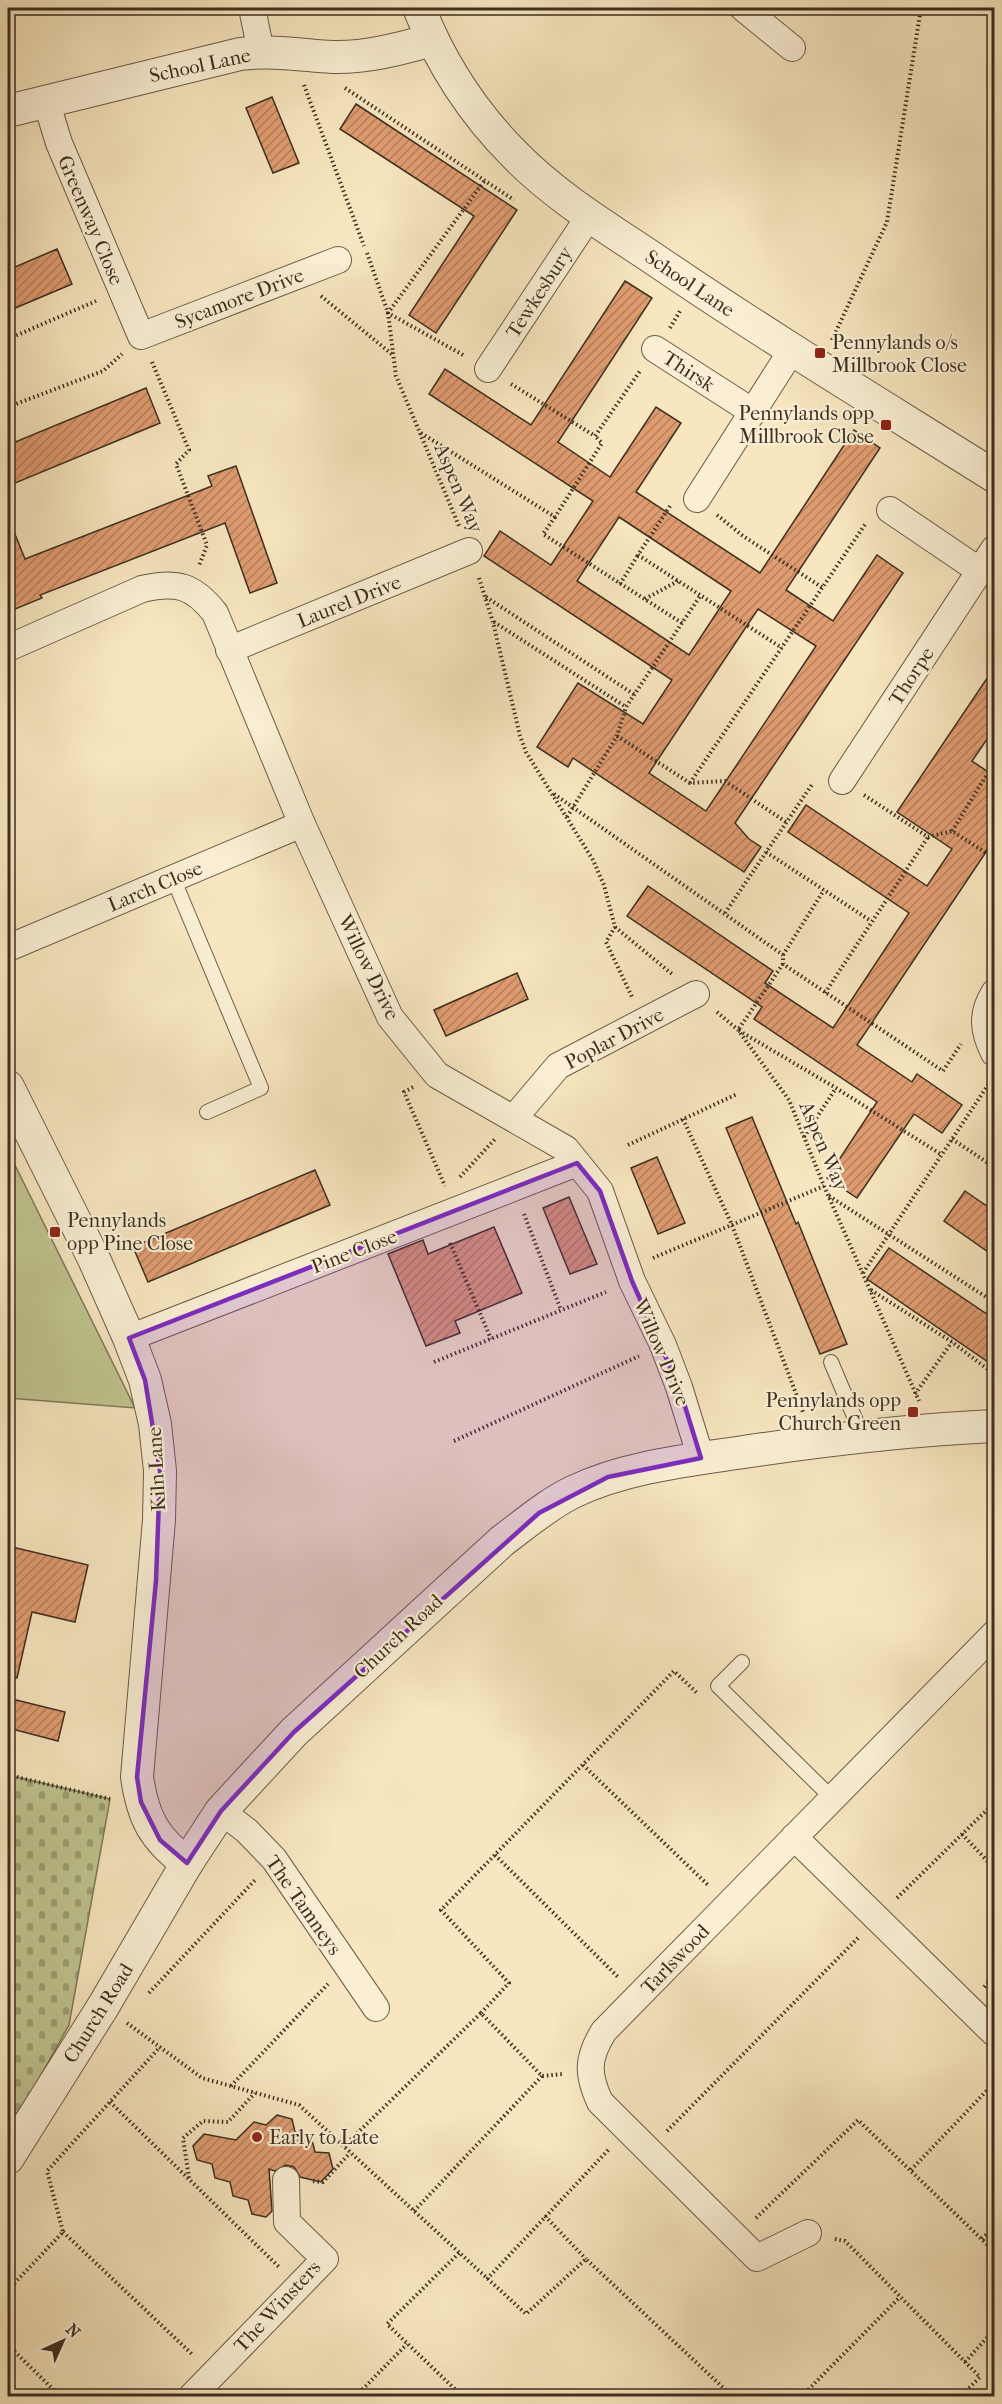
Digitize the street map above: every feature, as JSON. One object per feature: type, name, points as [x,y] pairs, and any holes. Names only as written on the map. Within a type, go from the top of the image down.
[{"type":"street","points":[[252,8],[261,52]]},
{"type":"street","name":"School Lane","points":[[419,8],[432,40],[458,86],[490,129],[547,184],[696,288],[994,474]]},
{"type":"street","points":[[743,8],[792,48]]},
{"type":"street","name":"School Lane","points":[[8,111],[212,59],[261,52],[333,57],[362,56],[432,40]]},
{"type":"street","name":"Greenway Close","points":[[46,101],[59,143],[141,336]]},
{"type":"street","name":"Tewkesbury","points":[[488,369],[590,215]]},
{"type":"street","name":"Sycamore Drive","points":[[141,336],[338,260]]},
{"type":"street","name":"Thirsk","points":[[656,349],[753,412]]},
{"type":"street","points":[[697,499],[792,350]]},
{"type":"street","points":[[890,510],[981,571]]},
{"type":"street","name":"Thorpe","points":[[842,781],[994,549]]},
{"type":"street","name":"Laurel Drive","points":[[230,650],[469,551]]},
{"type":"street","points":[[8,648],[142,589],[158,585],[191,589]]},
{"type":"street","name":"Willow Drive","points":[[191,589],[204,598],[215,612],[302,824],[390,1017],[437,1075],[566,1149],[600,1191],[630,1275],[663,1345],[701,1458]]},
{"type":"street","name":"Larch Close","points":[[8,948],[302,824]]},
{"type":"street","name":"Poplar Drive","points":[[514,1118],[558,1066],[696,994]]},
{"type":"street","points":[[991,999],[984,1029],[994,1053]]},
{"type":"street","name":"Kiln Lane","points":[[8,1087],[94,1259],[145,1380],[155,1424],[160,1471],[156,1581],[137,1778],[141,1802],[149,1823],[160,1840],[187,1863]]},
{"type":"street","name":"Pine Close","points":[[129,1338],[448,1206],[514,1188],[577,1163]]},
{"type":"street","name":"Church Road","points":[[8,2157],[104,2005],[187,1863],[221,1811],[294,1732],[502,1541],[539,1513],[571,1492],[608,1477],[701,1458],[862,1435],[994,1426]]},
{"type":"street","name":"Tarlswood","points":[[808,2233],[757,2258],[600,2102],[593,2088],[590,2073],[594,2046],[604,2031],[994,1634]]},
{"type":"street","name":"The Tamneys","points":[[221,1811],[247,1831],[274,1859],[376,2008]]},
{"type":"street","points":[[794,1837],[994,2033]]},
{"type":"street","name":"The Winsters","points":[[192,2397],[325,2259],[287,2222],[286,2180]]},
{"type":"lane","points":[[173,878],[261,1088],[207,1112]]},
{"type":"lane","points":[[831,1362],[862,1435]]},
{"type":"lane","points":[[742,1662],[718,1686],[832,1798]]},
{"type":"path","points":[[820,367],[887,222],[921,8]]},
{"type":"path","name":"Aspen Way","points":[[292,53],[388,313],[396,376],[469,551],[485,597],[526,752],[593,860],[604,885],[615,927],[738,1030],[789,1100],[828,1196],[915,1395],[933,1429]]},
{"type":"path","points":[[340,85],[524,207]]},
{"type":"path","points":[[485,180],[388,313],[488,369],[595,436],[602,443],[543,534],[682,623]]},
{"type":"path","points":[[297,276],[394,357]]},
{"type":"path","points":[[595,436],[696,288]]},
{"type":"path","points":[[8,339],[121,290]]},
{"type":"path","points":[[8,407],[104,371],[141,336],[189,450],[176,464],[207,545],[191,589]]},
{"type":"path","points":[[420,433],[555,517]]},
{"type":"path","points":[[620,584],[677,495],[697,499],[743,536],[823,588]]},
{"type":"path","points":[[690,783],[867,522],[890,510]]},
{"type":"path","points":[[638,555],[782,648]]},
{"type":"path","points":[[645,600],[678,581]]},
{"type":"path","points":[[567,817],[617,736],[626,707],[700,596]]},
{"type":"path","points":[[485,597],[635,695]]},
{"type":"path","points":[[493,622],[626,707]]},
{"type":"path","points":[[617,736],[690,783],[725,781],[786,822]]},
{"type":"path","points":[[825,993],[928,837],[952,831],[994,763]]},
{"type":"path","points":[[725,913],[820,772],[842,781],[928,837]]},
{"type":"path","points":[[551,792],[783,955]]},
{"type":"path","points":[[952,831],[994,858]]},
{"type":"path","points":[[766,852],[871,921]]},
{"type":"path","points":[[824,890],[783,955],[783,964],[738,1030],[942,1155]]},
{"type":"path","name":"Aspen Way","points":[[615,927],[606,942],[645,1022]]},
{"type":"path","points":[[783,964],[943,1071],[991,999]]},
{"type":"path","points":[[437,1075],[404,1092],[448,1206],[490,1339]]},
{"type":"path","points":[[863,1273],[994,1075]]},
{"type":"path","points":[[804,1138],[836,1088]]},
{"type":"path","points":[[628,1145],[737,1094]]},
{"type":"path","points":[[448,1206],[514,1118]]},
{"type":"path","points":[[683,1119],[732,1225],[814,1441]]},
{"type":"path","points":[[952,1139],[994,1167]]},
{"type":"path","points":[[434,1362],[561,1310],[732,1225],[824,1186]]},
{"type":"path","points":[[514,1188],[561,1310]]},
{"type":"path","points":[[828,1196],[994,1302]]},
{"type":"path","points":[[870,1289],[952,1342],[994,1374]]},
{"type":"path","points":[[915,1395],[952,1342]]},
{"type":"path","points":[[454,1441],[663,1345]]},
{"type":"path","points":[[344,2146],[509,1983],[441,1910],[674,1671],[699,1696]]},
{"type":"path","points":[[582,1765],[728,1905]]},
{"type":"path","points":[[8,1775],[110,1798],[141,1802]]},
{"type":"path","points":[[648,2151],[877,1918],[994,1803]]},
{"type":"path","points":[[962,1834],[994,1868]]},
{"type":"path","points":[[495,1855],[638,1997]]},
{"type":"path","points":[[147,1994],[274,1859]]},
{"type":"path","points":[[231,2086],[346,1965]]},
{"type":"path","points":[[104,2005],[202,2078],[299,2105],[526,2314],[586,2259]]},
{"type":"path","points":[[481,2013],[542,2076]]},
{"type":"path","points":[[160,2047],[47,2171],[63,2232],[213,2375]]},
{"type":"path","points":[[414,2211],[542,2076],[590,2073]]},
{"type":"path","points":[[911,2170],[994,2083]]},
{"type":"path","points":[[189,2179],[183,2138],[203,2121],[228,2122],[255,2093]]},
{"type":"path","points":[[110,2102],[299,2286]]},
{"type":"path","points":[[736,2238],[858,2120],[994,2251]]},
{"type":"path","points":[[487,2279],[627,2131]]},
{"type":"path","points":[[286,2180],[323,2182],[350,2153]]},
{"type":"path","points":[[545,2216],[586,2259],[732,2397]]},
{"type":"path","points":[[982,2240],[994,2227]]},
{"type":"path","points":[[8,2290],[63,2232]]},
{"type":"path","points":[[808,2233],[845,2241],[980,2377],[961,2397]]},
{"type":"path","points":[[459,2253],[387,2324],[462,2397]]},
{"type":"path","points":[[802,2397],[900,2297]]},
{"type":"path","points":[[965,2362],[994,2330]]},
{"type":"path","points":[[8,2344],[60,2397]]},
{"type":"path","points":[[356,2397],[407,2344]]},
{"type":"highlighted area","points":[[577,1163],[600,1191],[632,1281],[679,1387],[701,1458],[608,1477],[539,1513],[294,1732],[221,1811],[187,1863],[160,1840],[141,1802],[137,1777],[156,1581],[160,1471],[145,1380],[129,1338]]},
{"type":"green space","points":[[8,1151],[135,1408],[8,1398]]},
{"type":"green space","points":[[8,1775],[110,1799],[69,2025],[8,2134]]},
{"type":"building","points":[[272,97],[299,163],[273,173],[246,108]]},
{"type":"building","points":[[356,104],[517,210],[436,333],[409,315],[474,216],[340,129]]},
{"type":"building","points":[[57,249],[72,284],[8,311],[8,270]]},
{"type":"building","points":[[625,281],[652,298],[558,442],[610,477],[656,407],[681,423],[636,492],[760,573],[854,430],[880,448],[786,590],[833,621],[877,555],[903,573],[735,823],[749,839],[761,847],[744,872],[573,758],[568,767],[537,747],[578,683],[643,724],[672,680],[484,556],[500,531],[551,565],[593,501],[429,394],[445,369],[531,425]],"holes":[[[619,517],[731,591],[689,655],[577,581]],[[758,609],[816,646],[706,811],[649,773]]]},
{"type":"building","points":[[146,388],[160,423],[8,486],[8,445]]},
{"type":"building","points":[[236,466],[277,583],[250,593],[225,523],[40,595],[42,598],[8,612],[8,517],[25,559],[212,486],[208,476]]},
{"type":"building","points":[[994,668],[994,729],[972,761],[994,776],[994,840],[857,1045],[912,1082],[917,1074],[962,1105],[942,1133],[914,1114],[857,1198],[827,1178],[877,1102],[754,1019],[762,1007],[627,916],[648,886],[773,971],[765,983],[833,1028],[909,913],[788,832],[806,805],[927,886],[952,849],[897,812]]},
{"type":"building","points":[[517,973],[528,999],[446,1036],[434,1010]]},
{"type":"building","points":[[752,1117],[796,1224],[798,1222],[847,1344],[820,1354],[726,1128]]},
{"type":"building","points":[[657,1157],[685,1223],[658,1234],[631,1168]]},
{"type":"building","points":[[315,1170],[330,1205],[148,1282],[133,1247]]},
{"type":"building","points":[[965,1191],[994,1211],[994,1256],[944,1221]]},
{"type":"building","points":[[569,1197],[597,1264],[570,1274],[543,1208]]},
{"type":"building","points":[[494,1227],[522,1293],[455,1321],[460,1333],[426,1346],[388,1254],[423,1240],[428,1254]]},
{"type":"building","points":[[889,1248],[994,1319],[994,1366],[867,1279]]},
{"type":"building","points":[[8,1546],[88,1565],[75,1622],[32,1612],[17,1678],[8,1677]]},
{"type":"building","points":[[8,1698],[65,1712],[58,1741],[8,1728]]},
{"type":"building","points":[[277,2115],[292,2119],[295,2132],[311,2136],[315,2152],[329,2153],[333,2169],[321,2182],[300,2177],[294,2167],[286,2165],[275,2171],[269,2169],[272,2211],[266,2217],[252,2214],[248,2200],[233,2196],[230,2182],[215,2178],[212,2164],[197,2160],[193,2146],[204,2134],[236,2140],[254,2122],[266,2125]]},
{"type":"place","name":"Pennylands o/s Millbrook Close","points":[[820,353]]},
{"type":"place","name":"Pennylands opp Millbrook Close","points":[[886,425]]},
{"type":"place","name":"Pennylands opp Pine Close","points":[[55,1232]]},
{"type":"place","name":"Pennylands opp Church Green","points":[[913,1412]]},
{"type":"place","name":"Early to Late","points":[[257,2137]]}]
